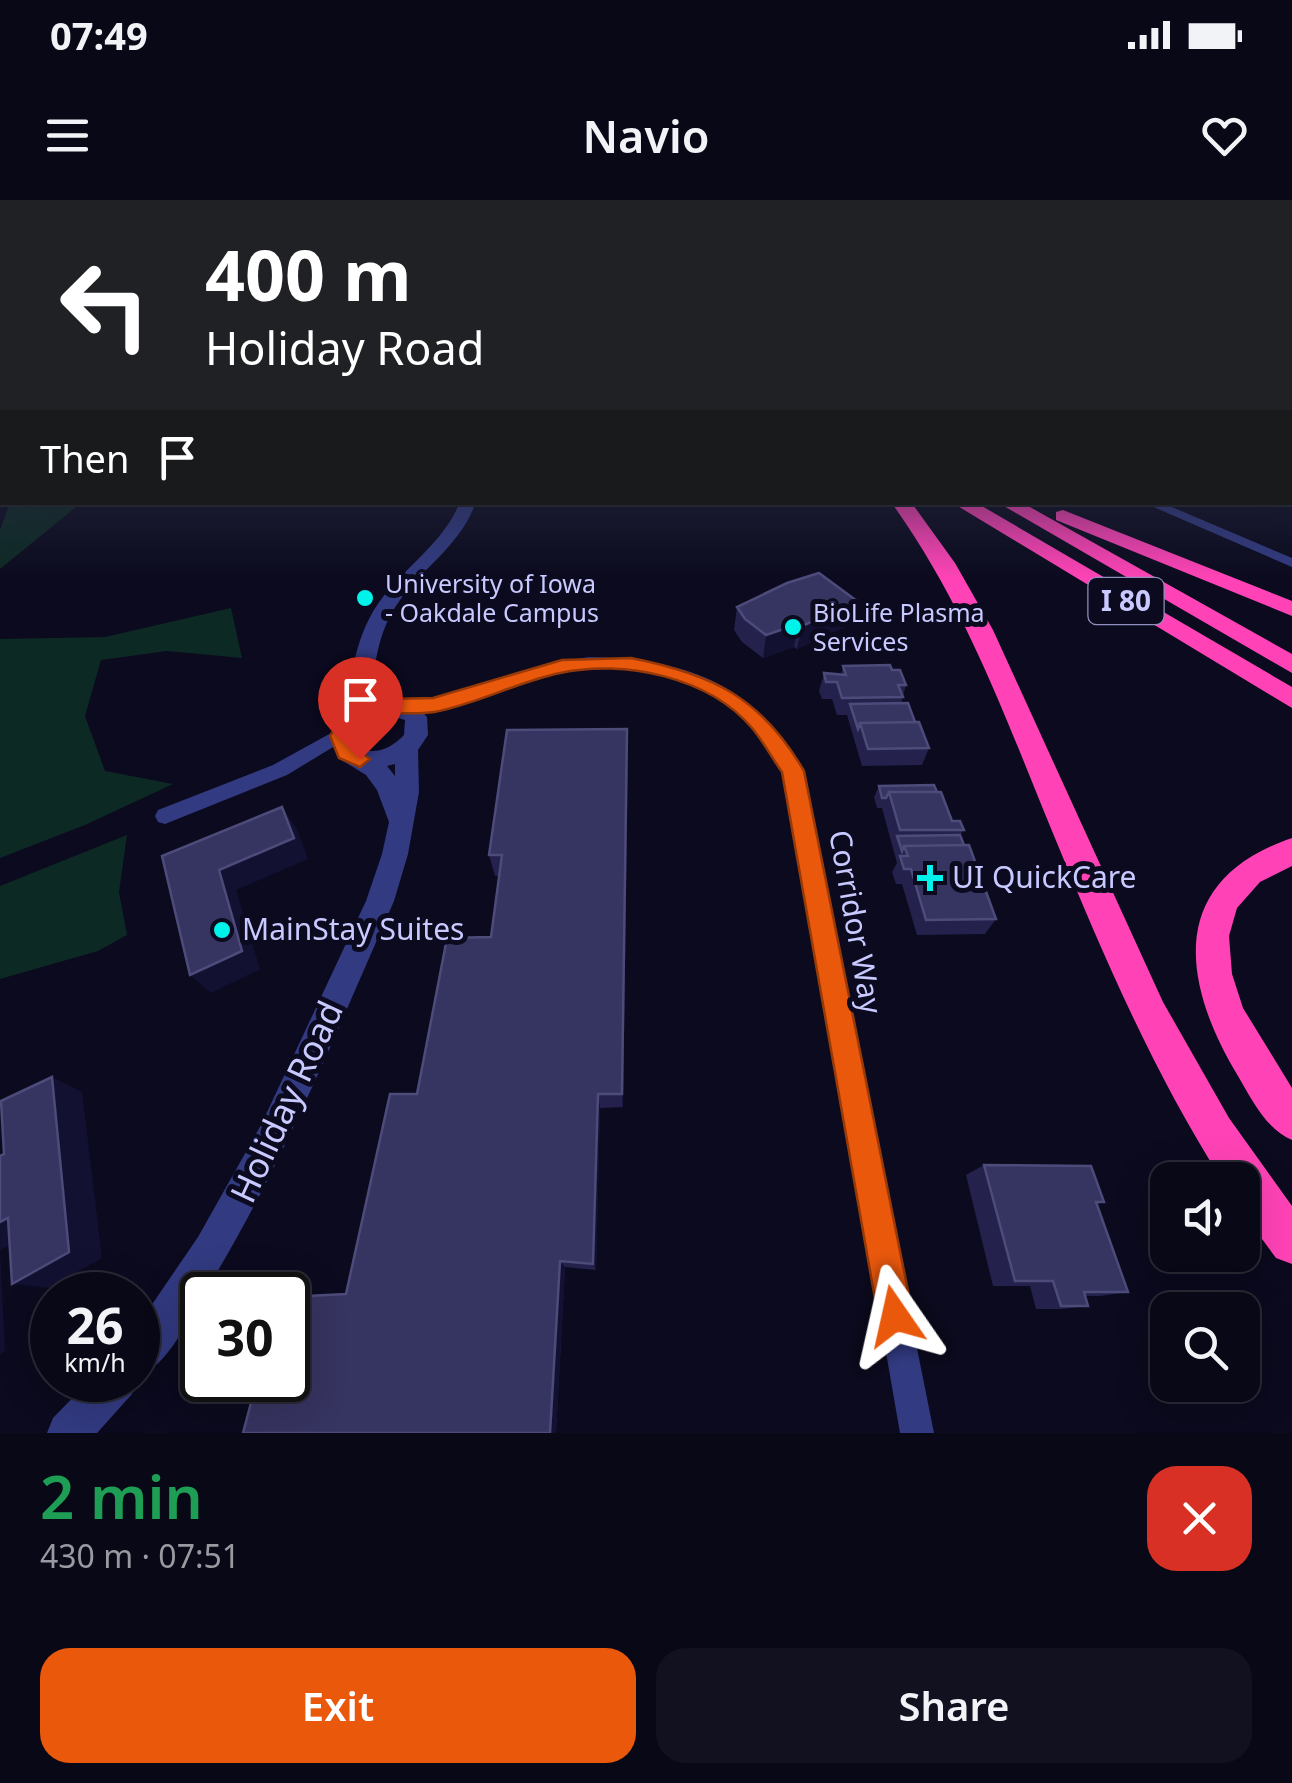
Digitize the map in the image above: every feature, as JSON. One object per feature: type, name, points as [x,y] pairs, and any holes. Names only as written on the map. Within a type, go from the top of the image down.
[{"type":"highway","points":[[902,505],[930,540],[970,606],[1168,1051],[1216,1136],[1292,1242]]},
{"type":"highway","name":"I 80","points":[[965,505],[1292,699]]},
{"type":"highway","name":"I 80","points":[[1011,505],[1292,665]]},
{"type":"highway","points":[[1039,505],[1292,610]]},
{"type":"highway","points":[[1292,851],[1252,868],[1226,894],[1212,933],[1212,955],[1222,1006],[1234,1036],[1292,1120]]},
{"type":"street","points":[[348,726],[365,658],[384,608],[455,532],[467,505]]},
{"type":"street","points":[[1155,505],[1292,563]]},
{"type":"street","points":[[265,776],[359,758],[384,759],[412,742],[416,717],[395,707],[374,689],[365,658]]},
{"type":"street","name":"Corridor Way","points":[[395,707],[420,708],[562,666],[652,666],[723,693],[758,721],[784,753],[793,771],[801,807],[917,1433]]},
{"type":"street","name":"Corridor Way","points":[[412,742],[436,718],[484,692]]},
{"type":"street","points":[[165,816],[320,750],[374,708],[395,707]]},
{"type":"street","name":"Holiday Road","points":[[348,726],[341,744],[380,771],[389,786],[399,829]]},
{"type":"street","name":"Holiday Road","points":[[160,1327],[206,1265],[244,1198],[380,901],[407,792],[412,742]]},
{"type":"street","points":[[68,1433],[97,1402]]},
{"type":"green space","points":[[9,505],[79,505],[0,569],[0,530]]},
{"type":"green space","points":[[231,608],[242,658],[167,651],[101,660],[85,716],[105,771],[173,784],[85,825],[0,858],[0,639],[105,637]]},
{"type":"green space","points":[[127,835],[119,892],[127,935],[98,951],[0,979],[0,886]]},
{"type":"building","points":[[819,573],[857,601],[802,626],[766,635],[745,619],[737,607],[787,583]]},
{"type":"building","points":[[890,665],[892,670],[900,670],[906,685],[898,685],[903,697],[842,698],[837,682],[826,682],[824,673],[846,675],[843,666]]},
{"type":"building","points":[[908,703],[915,722],[860,723],[858,729],[850,704]]},
{"type":"building","points":[[919,722],[929,748],[868,749],[860,723]]},
{"type":"building","points":[[627,729],[622,1094],[598,1094],[593,1264],[560,1261],[550,1433],[243,1433],[251,1402],[310,1402],[310,1296],[346,1294],[390,1094],[417,1094],[447,938],[491,937],[502,855],[489,855],[507,730]]},
{"type":"building","points":[[934,785],[937,792],[889,792],[886,798],[882,798],[879,786]]},
{"type":"building","points":[[889,792],[941,792],[952,821],[960,821],[964,830],[900,830]]},
{"type":"building","points":[[282,807],[294,838],[219,870],[242,951],[190,975],[162,856]]},
{"type":"building","points":[[960,835],[964,845],[904,846],[902,851],[897,836]]},
{"type":"building","points":[[969,845],[996,919],[926,920],[911,869],[904,869],[900,856],[908,856],[904,846]]},
{"type":"building","points":[[52,1077],[69,1252],[12,1284],[8,1218],[0,1222],[0,1156],[4,1154],[1,1101]]},
{"type":"building","points":[[984,1165],[1091,1166],[1104,1202],[1096,1202],[1128,1292],[1084,1292],[1088,1306],[1061,1306],[1053,1281],[1015,1281]]},
{"type":"place","name":"University of Iowa - Oakdale Campus","points":[[365,598]]},
{"type":"place","name":"BioLife Plasma Services","points":[[793,627]]},
{"type":"place","name":"UI QuickCare","points":[[930,878]]},
{"type":"place","name":"MainStay Suites","points":[[222,930]]},
{"type":"route","points":[[360,759],[346,752],[341,736],[362,712],[389,706],[420,708],[562,666],[652,666],[723,693],[758,721],[793,771],[895,1316]]}]
